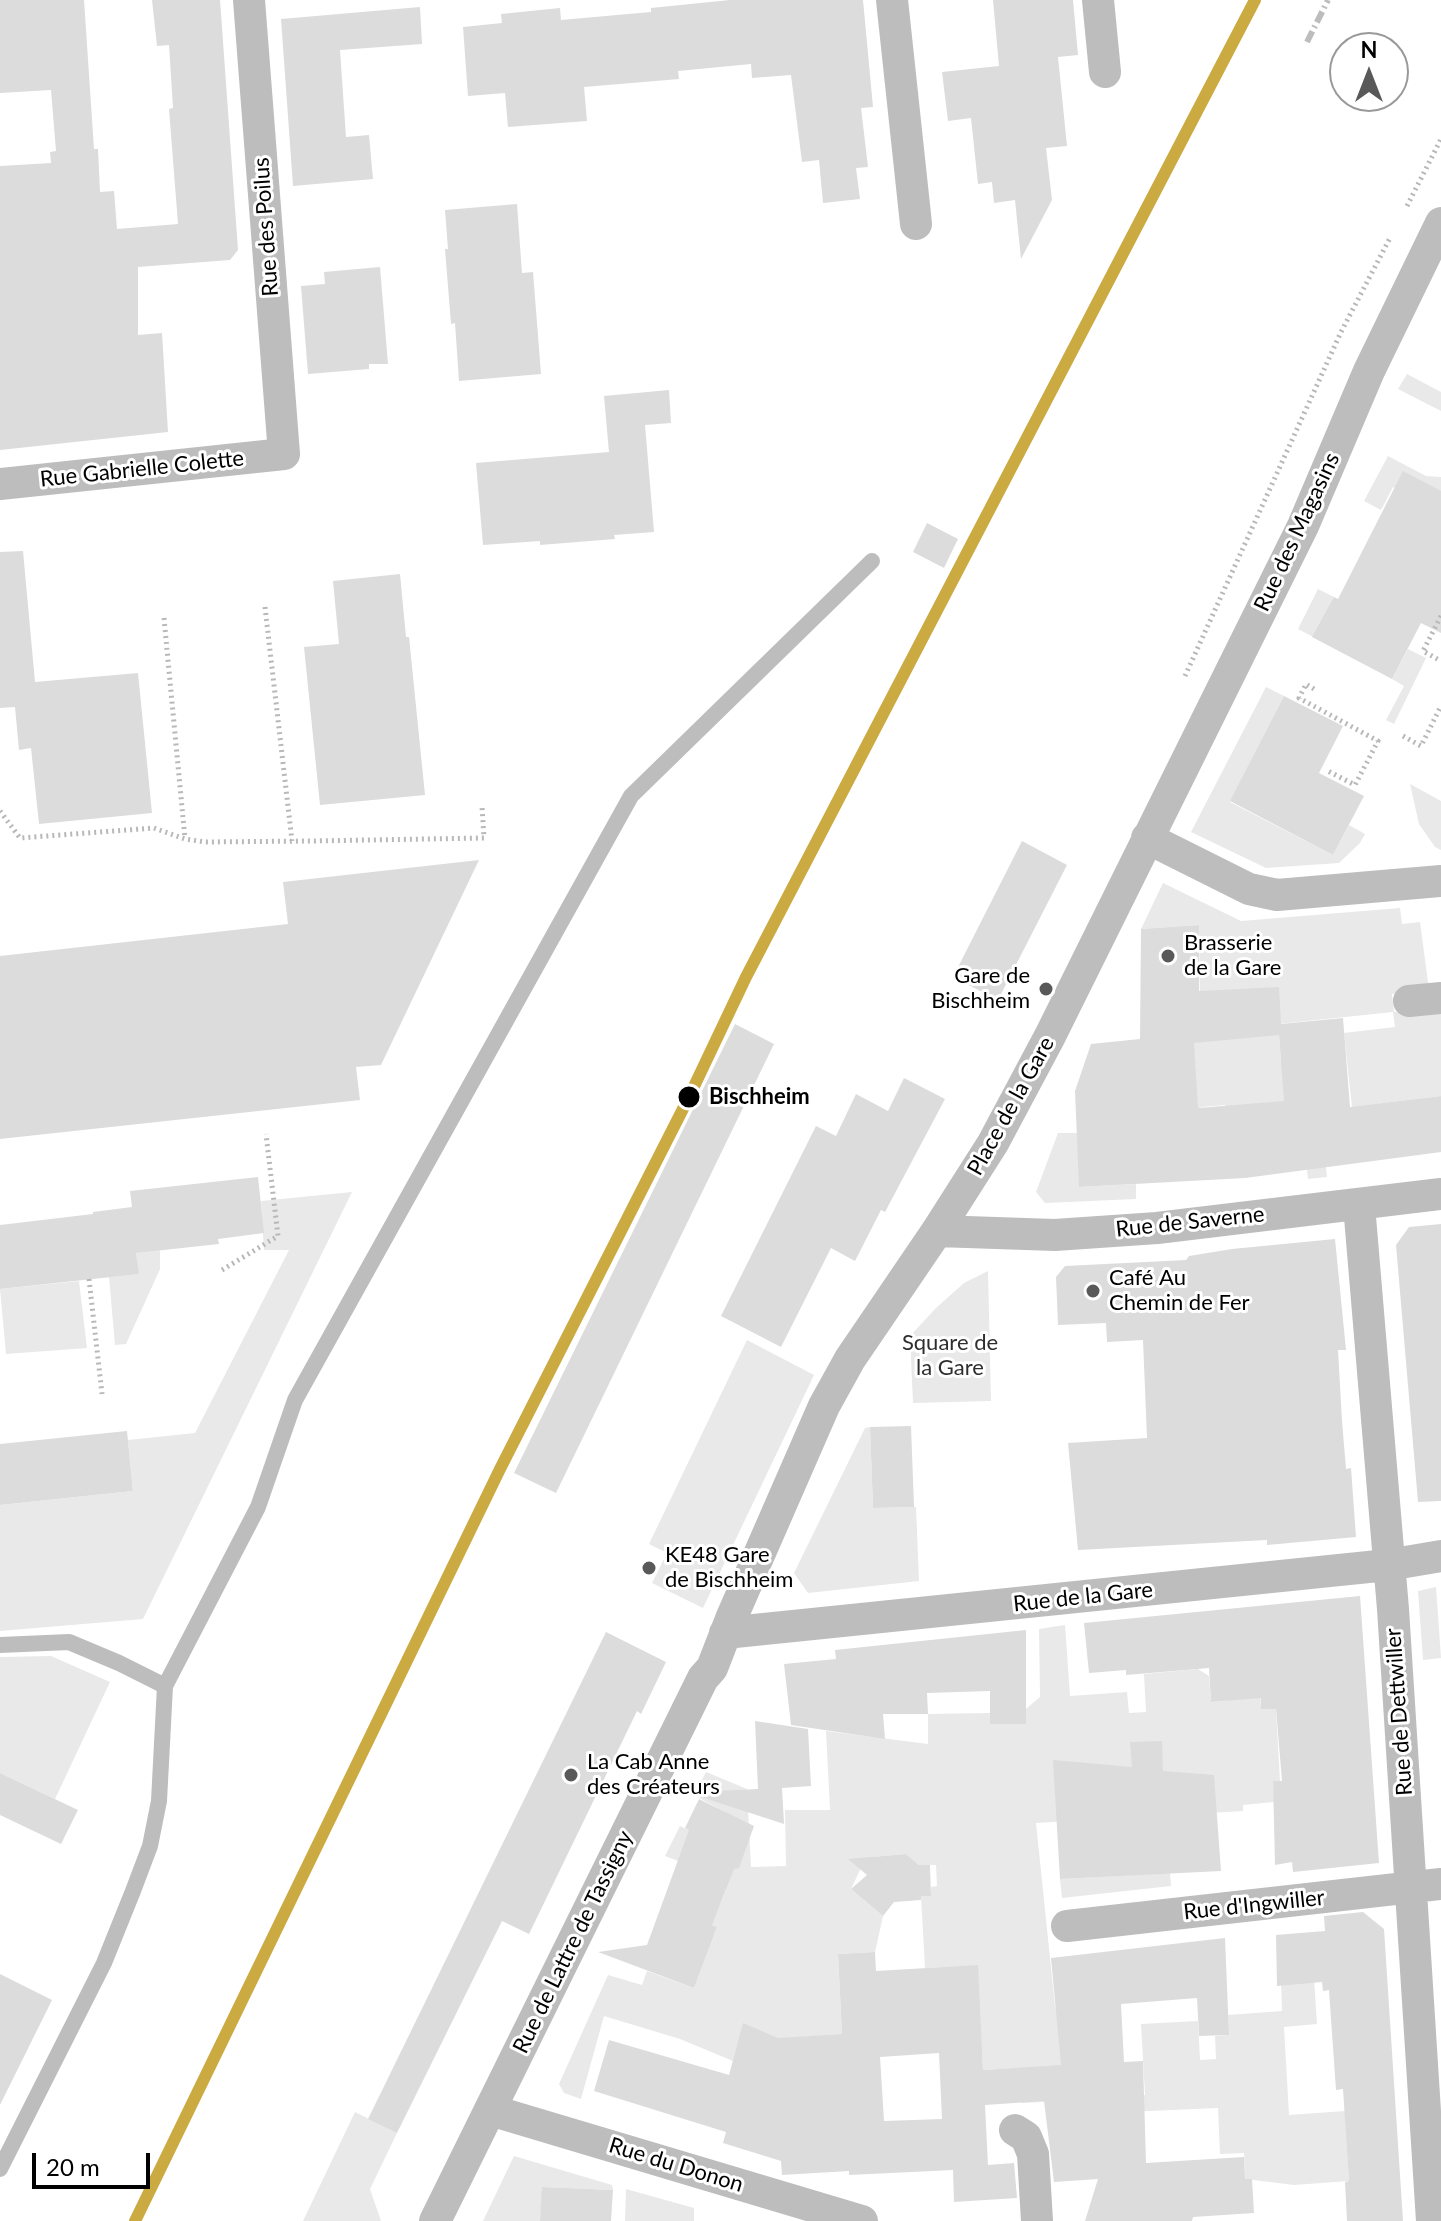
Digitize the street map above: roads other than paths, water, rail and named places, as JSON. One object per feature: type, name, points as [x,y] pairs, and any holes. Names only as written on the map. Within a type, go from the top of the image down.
[{"type":"street","name":"Rue des Poilus","points":[[249,0],[284,454]]},
{"type":"street","points":[[892,0],[916,224]]},
{"type":"street","points":[[1098,0],[1105,72]]},
{"type":"street","name":"Rue des Magasins","points":[[1147,838],[1303,526],[1369,371],[1441,223]]},
{"type":"street","name":"Rue Gabrielle Colette","points":[[0,484],[284,454]]},
{"type":"street","points":[[1147,838],[1249,889],[1277,895],[1441,881]]},
{"type":"street","name":"Place de la Gare","points":[[850,1359],[993,1143],[1050,1036],[1147,838]]},
{"type":"street","name":"Rue de Saverne","points":[[937,1231],[1055,1235],[1157,1228],[1441,1194]]},
{"type":"street","name":"Rue de Dettwiller","points":[[1359,1205],[1388,1565],[1426,1886],[1432,2221]]},
{"type":"street","name":"Rue de Lattre de Tassigny","points":[[435,2221],[703,1678],[712,1668],[824,1406],[850,1359]]},
{"type":"street","name":"Rue de la Gare","points":[[725,1633],[1388,1565],[1441,1556]]},
{"type":"street","name":"Rue d'Ingwiller","points":[[1067,1926],[1426,1886]]},
{"type":"street","name":"Rue du Donon","points":[[490,2110],[862,2221]]},
{"type":"street","points":[[1015,2130],[1026,2137],[1033,2154],[1037,2221]]},
{"type":"lane","points":[[0,2169],[104,1963],[150,1846],[159,1801],[165,1686],[258,1507],[295,1400],[631,796],[872,561]]},
{"type":"lane","points":[[0,1645],[69,1642],[165,1686]]},
{"type":"railway","points":[[1307,42],[1328,0]]},
{"type":"place","name":"Brasserie de la Gare","points":[[1168,956]]},
{"type":"place","name":"Gare de Bischheim","points":[[1046,989]]},
{"type":"place","name":"Bischheim","points":[[689,1097]]},
{"type":"place","name":"Café Au Chemin de Fer","points":[[1093,1291]]},
{"type":"place","name":"KE48 Gare de Bischheim","points":[[649,1568]]},
{"type":"place","name":"La Cab Anne des Créateurs","points":[[571,1775]]},
{"type":"park label","name":"Square de la Gare","points":[[950,1356]]}]
